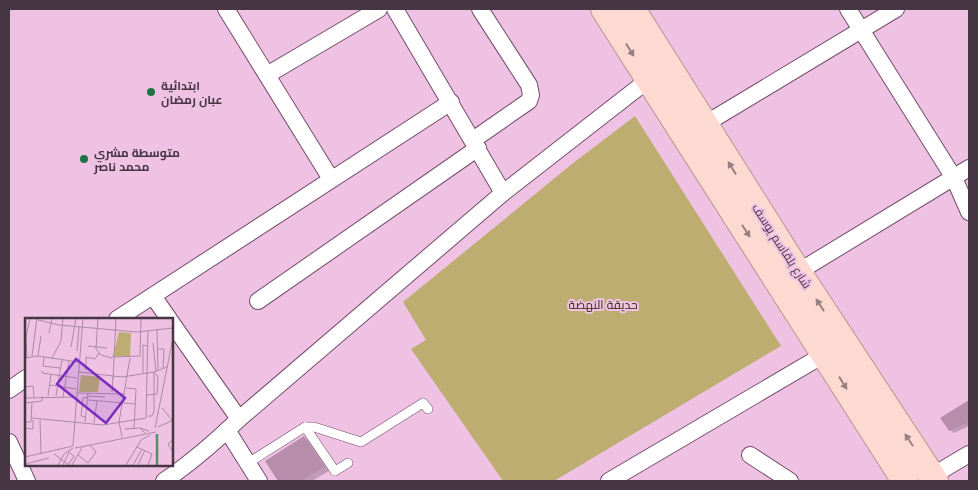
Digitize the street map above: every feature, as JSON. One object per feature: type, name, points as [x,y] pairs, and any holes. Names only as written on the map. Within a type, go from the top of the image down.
[{"type":"main road","name":"شارع بلقاسم يوسف","points":[[604,9],[905,481]]},
{"type":"main road","name":"شارع بلقاسم يوسف","points":[[636,10],[798,272],[934,478]]},
{"type":"street","points":[[226,9],[331,179]]},
{"type":"street","points":[[267,75],[379,9]]},
{"type":"street","points":[[395,9],[503,193]]},
{"type":"street","points":[[258,300],[475,144],[529,101],[531,95],[529,85],[480,9]]},
{"type":"street","points":[[848,9],[954,178],[969,212]]},
{"type":"street","points":[[705,124],[896,9]]},
{"type":"street","points":[[164,481],[186,466],[503,193],[648,80]]},
{"type":"street","points":[[119,318],[451,102]]},
{"type":"street","points":[[798,272],[969,168]]},
{"type":"street","points":[[153,296],[168,318]]},
{"type":"street","points":[[172,324],[233,424],[248,463],[259,481]]},
{"type":"street","points":[[609,481],[824,354]]},
{"type":"street","points":[[9,390],[25,379]]},
{"type":"street","points":[[9,442],[27,481]]},
{"type":"street","points":[[934,478],[969,454]]},
{"type":"street","points":[[750,455],[790,481]]},
{"type":"lane","points":[[248,463],[305,427],[314,427],[361,442],[423,403],[428,409]]},
{"type":"lane","points":[[305,427],[335,471],[348,463]]},
{"type":"green space","name":"حديقة النهضة","points":[[635,116],[781,346],[554,481],[503,481],[411,349],[426,340],[403,302],[572,164]]},
{"type":"building","points":[[969,400],[969,422],[949,431],[940,418]]},
{"type":"building","points":[[304,436],[324,467],[301,481],[278,481],[265,461]]},
{"type":"place","name":"ابتدائية عبان رمضان","points":[[151,92]]},
{"type":"place","name":"متوسطة مشري محمد ناصر","points":[[84,159]]}]
